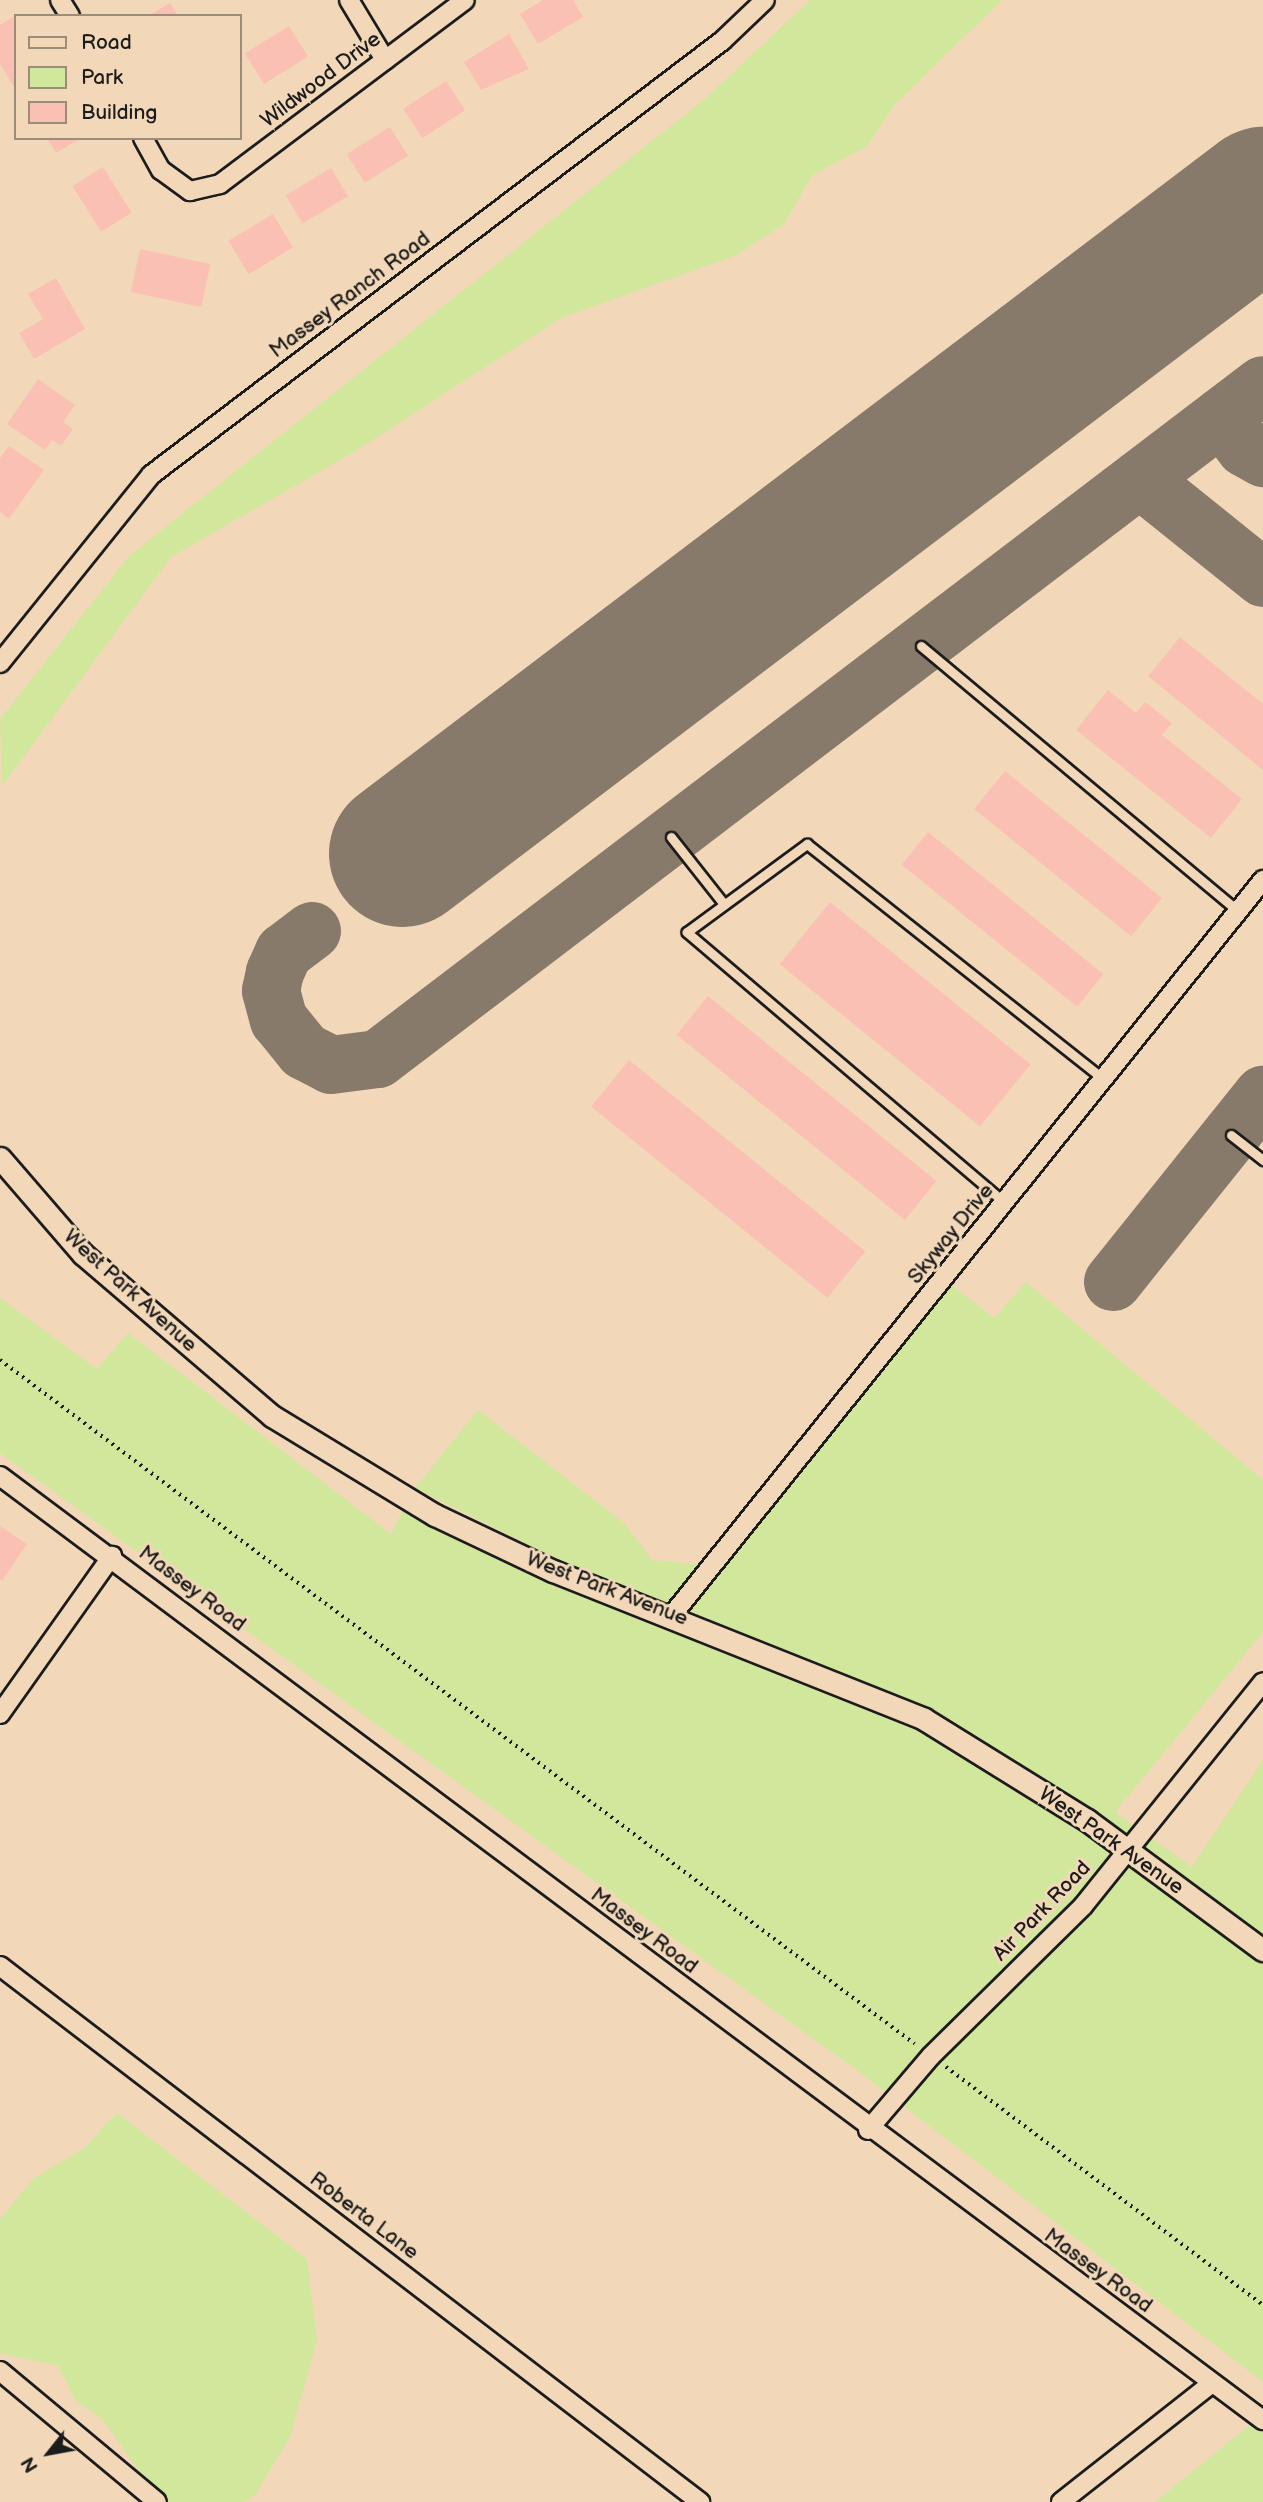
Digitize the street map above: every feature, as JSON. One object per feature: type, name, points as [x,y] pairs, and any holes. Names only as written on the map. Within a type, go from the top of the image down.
[{"type":"street","points":[[349,0],[385,61]]},
{"type":"street","name":"Wildwood Drive","points":[[144,140],[161,170],[190,191],[220,184],[465,0]]},
{"type":"street","name":"Massey Ranch Road","points":[[0,663],[150,475],[722,41],[765,0]]},
{"type":"street","name":"Skyway Drive","points":[[673,1614],[1263,880]]},
{"type":"street","name":"West Park Avenue","points":[[0,1158],[83,1254],[272,1416],[435,1515],[553,1571],[673,1614],[924,1719],[1128,1850],[1263,1950]]},
{"type":"street","name":"Massey Road","points":[[0,1476],[112,1556],[869,2130],[1263,2420]]},
{"type":"street","points":[[0,1714],[112,1556]]},
{"type":"street","name":"Air Park Road","points":[[869,2130],[931,2056],[1083,1906],[1263,1682]]},
{"type":"street","name":"Roberta Lane","points":[[0,1966],[700,2502]]},
{"type":"street","points":[[0,2371],[157,2502]]},
{"type":"street","points":[[1061,2502],[1212,2383]]},
{"type":"lane","points":[[921,646],[1238,911]]},
{"type":"lane","points":[[671,836],[724,904]]},
{"type":"lane","points":[[1005,1203],[687,932],[807,844],[1104,1079]]},
{"type":"lane","points":[[1231,1135],[1263,1160]]},
{"type":"path","points":[[0,1360],[1263,2305]]},
{"type":"green space","points":[[810,0],[1002,0],[897,102],[866,147],[812,175],[784,224],[737,255],[561,318],[354,452],[171,557],[2,786],[0,719],[130,555],[707,97]]},
{"type":"green space","points":[[948,1282],[994,1318],[1026,1282],[1263,1480],[1263,1632],[1115,1812],[1192,1867],[1263,1760],[1263,1934],[1094,1810],[930,1709],[559,1560],[415,1488],[478,1410],[625,1524],[652,1560],[726,1567]]},
{"type":"green space","points":[[0,1298],[97,1369],[128,1333],[391,1534],[403,1510],[547,1581],[917,1729],[1079,1829],[1263,1965],[1263,2382],[858,2071],[0,1453]]},
{"type":"green space","points":[[117,2113],[307,2259],[317,2340],[290,2437],[255,2495],[243,2502],[161,2502],[103,2420],[75,2400],[58,2366],[0,2353],[0,2219],[33,2179],[84,2148]]},
{"type":"green space","points":[[1263,2414],[1263,2502],[1155,2502]]},
{"type":"building","points":[[543,0],[573,0],[583,17],[538,44],[520,14]]},
{"type":"building","points":[[170,3],[177,14],[151,14]]},
{"type":"building","points":[[14,16],[14,87],[0,64],[0,25]]},
{"type":"building","points":[[289,26],[308,57],[264,84],[245,54]]},
{"type":"building","points":[[509,34],[529,69],[481,90],[464,62]]},
{"type":"building","points":[[446,81],[465,110],[422,138],[403,109]]},
{"type":"building","points":[[390,127],[408,156],[365,183],[347,154]]},
{"type":"building","points":[[48,140],[78,140],[56,153]]},
{"type":"building","points":[[103,167],[132,213],[101,232],[72,186]]},
{"type":"building","points":[[331,168],[348,196],[303,224],[286,195]]},
{"type":"building","points":[[273,214],[293,247],[249,274],[228,241]]},
{"type":"building","points":[[140,249],[210,264],[201,307],[131,292]]},
{"type":"building","points":[[56,278],[85,329],[34,359],[19,333],[43,319],[28,294]]},
{"type":"building","points":[[38,379],[75,405],[63,422],[73,429],[61,446],[52,440],[45,450],[7,424]]},
{"type":"building","points":[[9,446],[44,470],[9,519],[0,512],[0,458]]},
{"type":"building","points":[[1180,637],[1263,704],[1263,770],[1148,676]]},
{"type":"building","points":[[1108,690],[1136,713],[1145,702],[1172,723],[1162,735],[1242,799],[1211,838],[1076,730]]},
{"type":"building","points":[[1005,771],[1162,898],[1131,936],[974,809]]},
{"type":"building","points":[[928,832],[1104,974],[1077,1007],[902,865]]},
{"type":"building","points":[[830,902],[1031,1064],[980,1127],[780,964]]},
{"type":"building","points":[[708,996],[936,1181],[905,1220],[677,1035]]},
{"type":"building","points":[[629,1060],[865,1251],[827,1298],[591,1107]]},
{"type":"building","points":[[0,1526],[27,1544],[2,1581],[0,1579]]},
{"type":"taxiway","points":[[1238,218],[1263,251]]},
{"type":"taxiway","points":[[312,931],[284,952],[275,972],[271,991],[279,1020],[304,1051],[331,1065],[378,1059],[1263,385]]},
{"type":"taxiway","points":[[1221,417],[1245,448],[1263,458]]},
{"type":"taxiway","points":[[1140,479],[1263,578]]},
{"type":"taxiway","points":[[1113,1282],[1263,1095]]},
{"type":"runway","points":[[402,853],[1263,200]]}]
